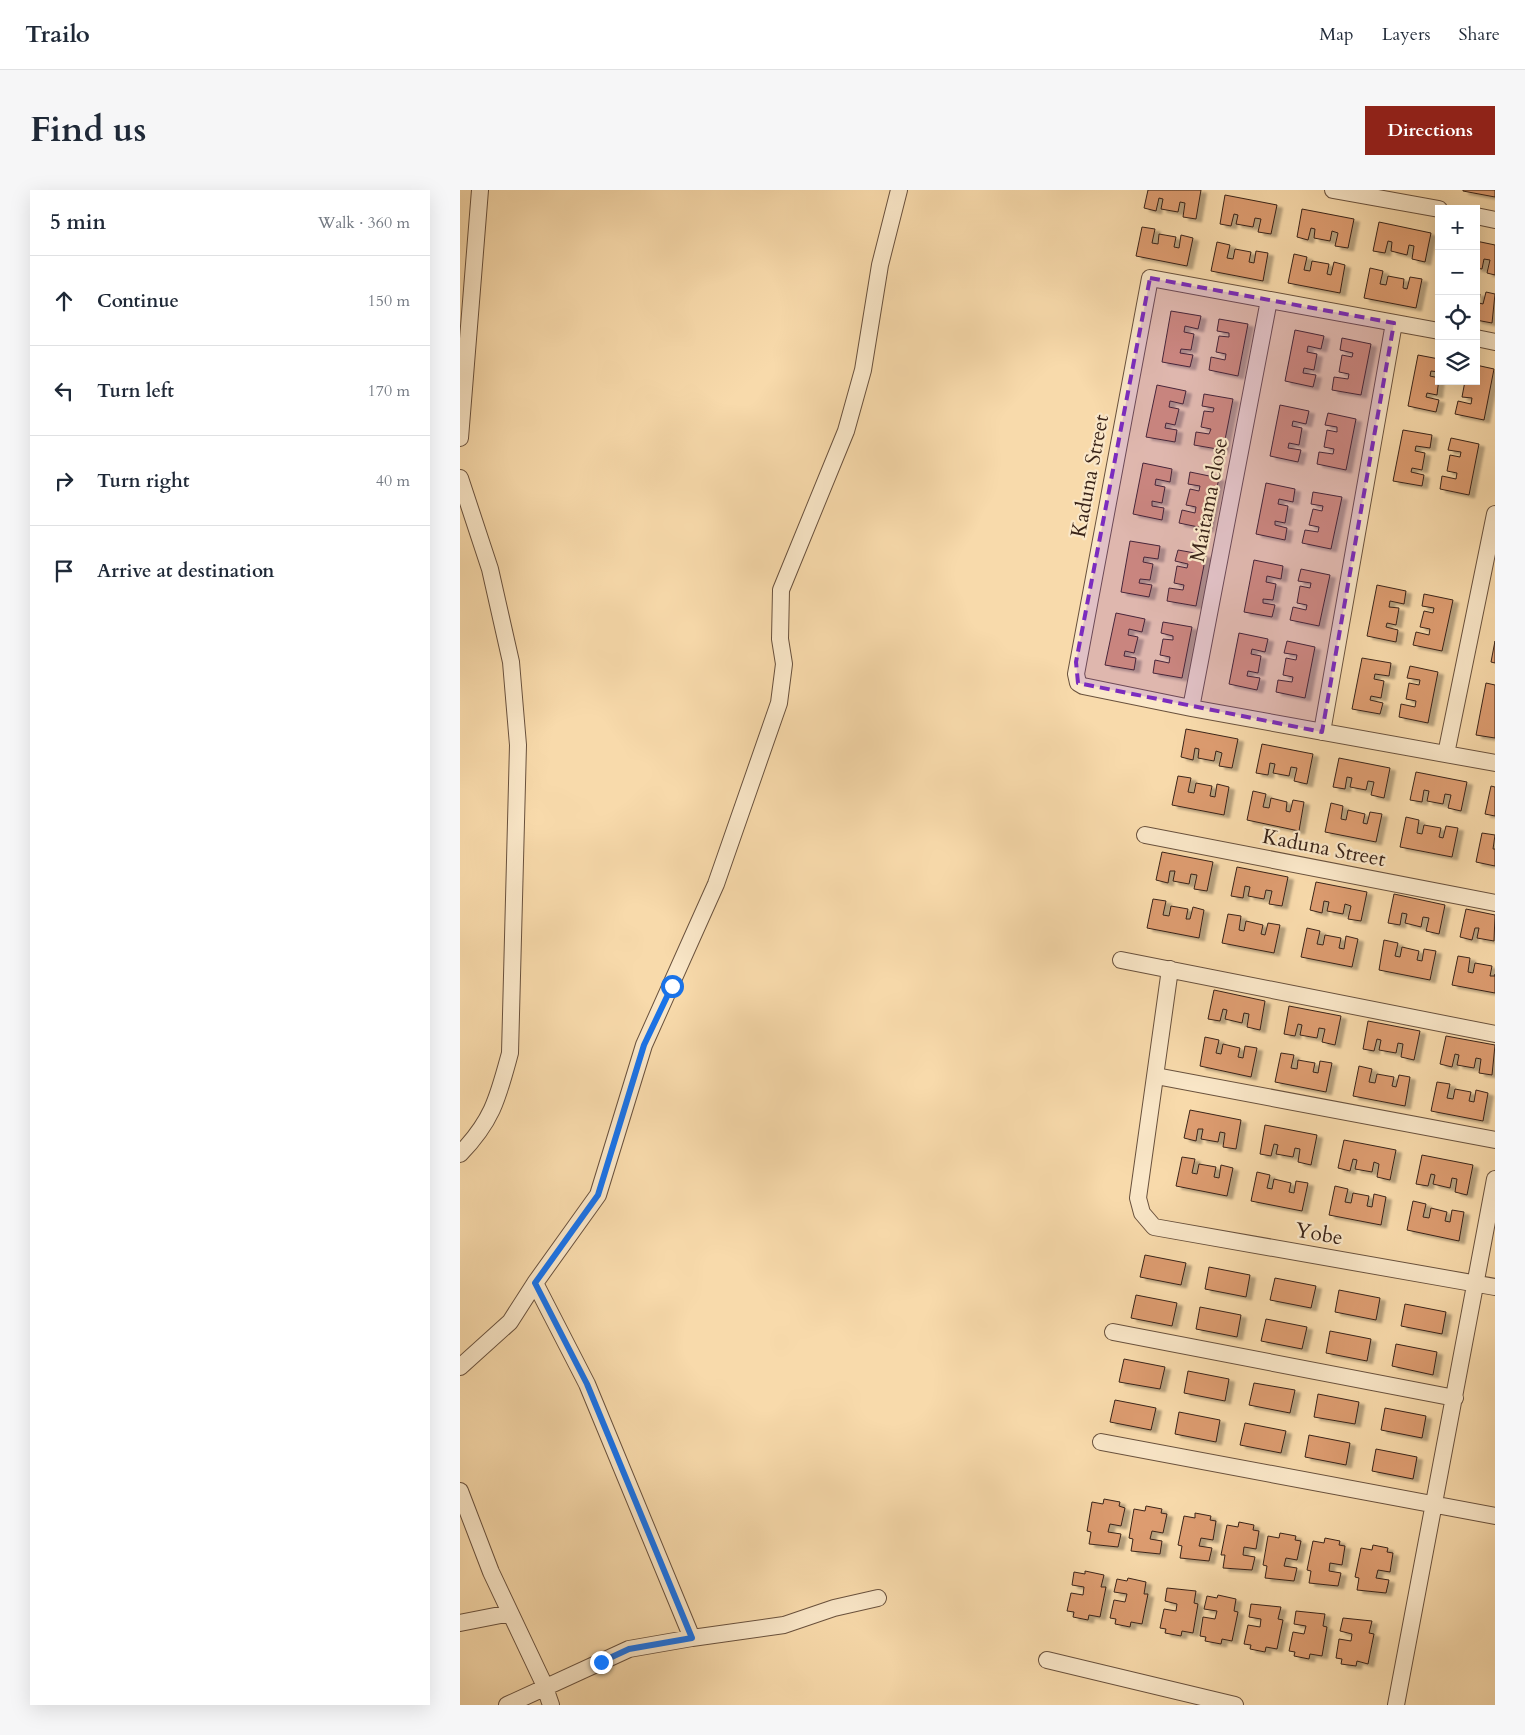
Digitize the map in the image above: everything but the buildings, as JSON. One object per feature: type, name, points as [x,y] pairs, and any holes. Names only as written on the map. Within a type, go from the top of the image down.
[{"type":"street","points":[[460,438],[480,190]]},
{"type":"street","points":[[460,1367],[510,1322],[535,1283],[598,1195],[644,1045],[716,884],[779,703],[784,664],[780,639],[781,590],[846,431],[864,370],[880,265],[899,190]]},
{"type":"street","points":[[1334,190],[1435,208]]},
{"type":"street","points":[[1480,217],[1495,220]]},
{"type":"street","name":"Kaduna Street","points":[[1190,708],[1083,686],[1078,683],[1076,662],[1150,278],[1270,300]]},
{"type":"street","points":[[1270,300],[1435,330]]},
{"type":"street","name":"Maitama close","points":[[1190,708],[1270,300]]},
{"type":"street","points":[[1322,732],[1394,323]]},
{"type":"street","points":[[1480,339],[1495,342]]},
{"type":"street","points":[[460,478],[490,569],[509,653],[518,745],[510,1052],[497,1100],[480,1134],[460,1154]]},
{"type":"street","points":[[1446,754],[1495,514]]},
{"type":"street","points":[[1190,708],[1495,763]]},
{"type":"street","name":"Kaduna Street","points":[[1145,835],[1495,903]]},
{"type":"street","points":[[1121,960],[1495,1034]]},
{"type":"street","points":[[1170,969],[1156,1076],[1495,1140]]},
{"type":"street","name":"Yobe","points":[[1156,1076],[1138,1198],[1142,1213],[1154,1227],[1495,1287]]},
{"type":"street","points":[[1396,1705],[1495,1180]]},
{"type":"street","points":[[535,1283],[587,1384],[692,1638]]},
{"type":"street","points":[[1113,1332],[1455,1398]]},
{"type":"street","points":[[1101,1442],[1495,1516]]},
{"type":"street","points":[[460,1491],[491,1572],[551,1705]]},
{"type":"street","points":[[508,1705],[629,1649],[784,1625],[834,1608],[878,1598]]},
{"type":"street","points":[[460,1623],[510,1613]]},
{"type":"street","points":[[1047,1660],[1235,1705]]},
{"type":"highlighted area","points":[[1150,278],[1394,323],[1322,732],[1078,683],[1076,662]]},
{"type":"route","points":[[601,1662],[629,1649],[692,1638],[587,1384],[535,1283],[598,1195],[644,1045],[672,986]]}]
